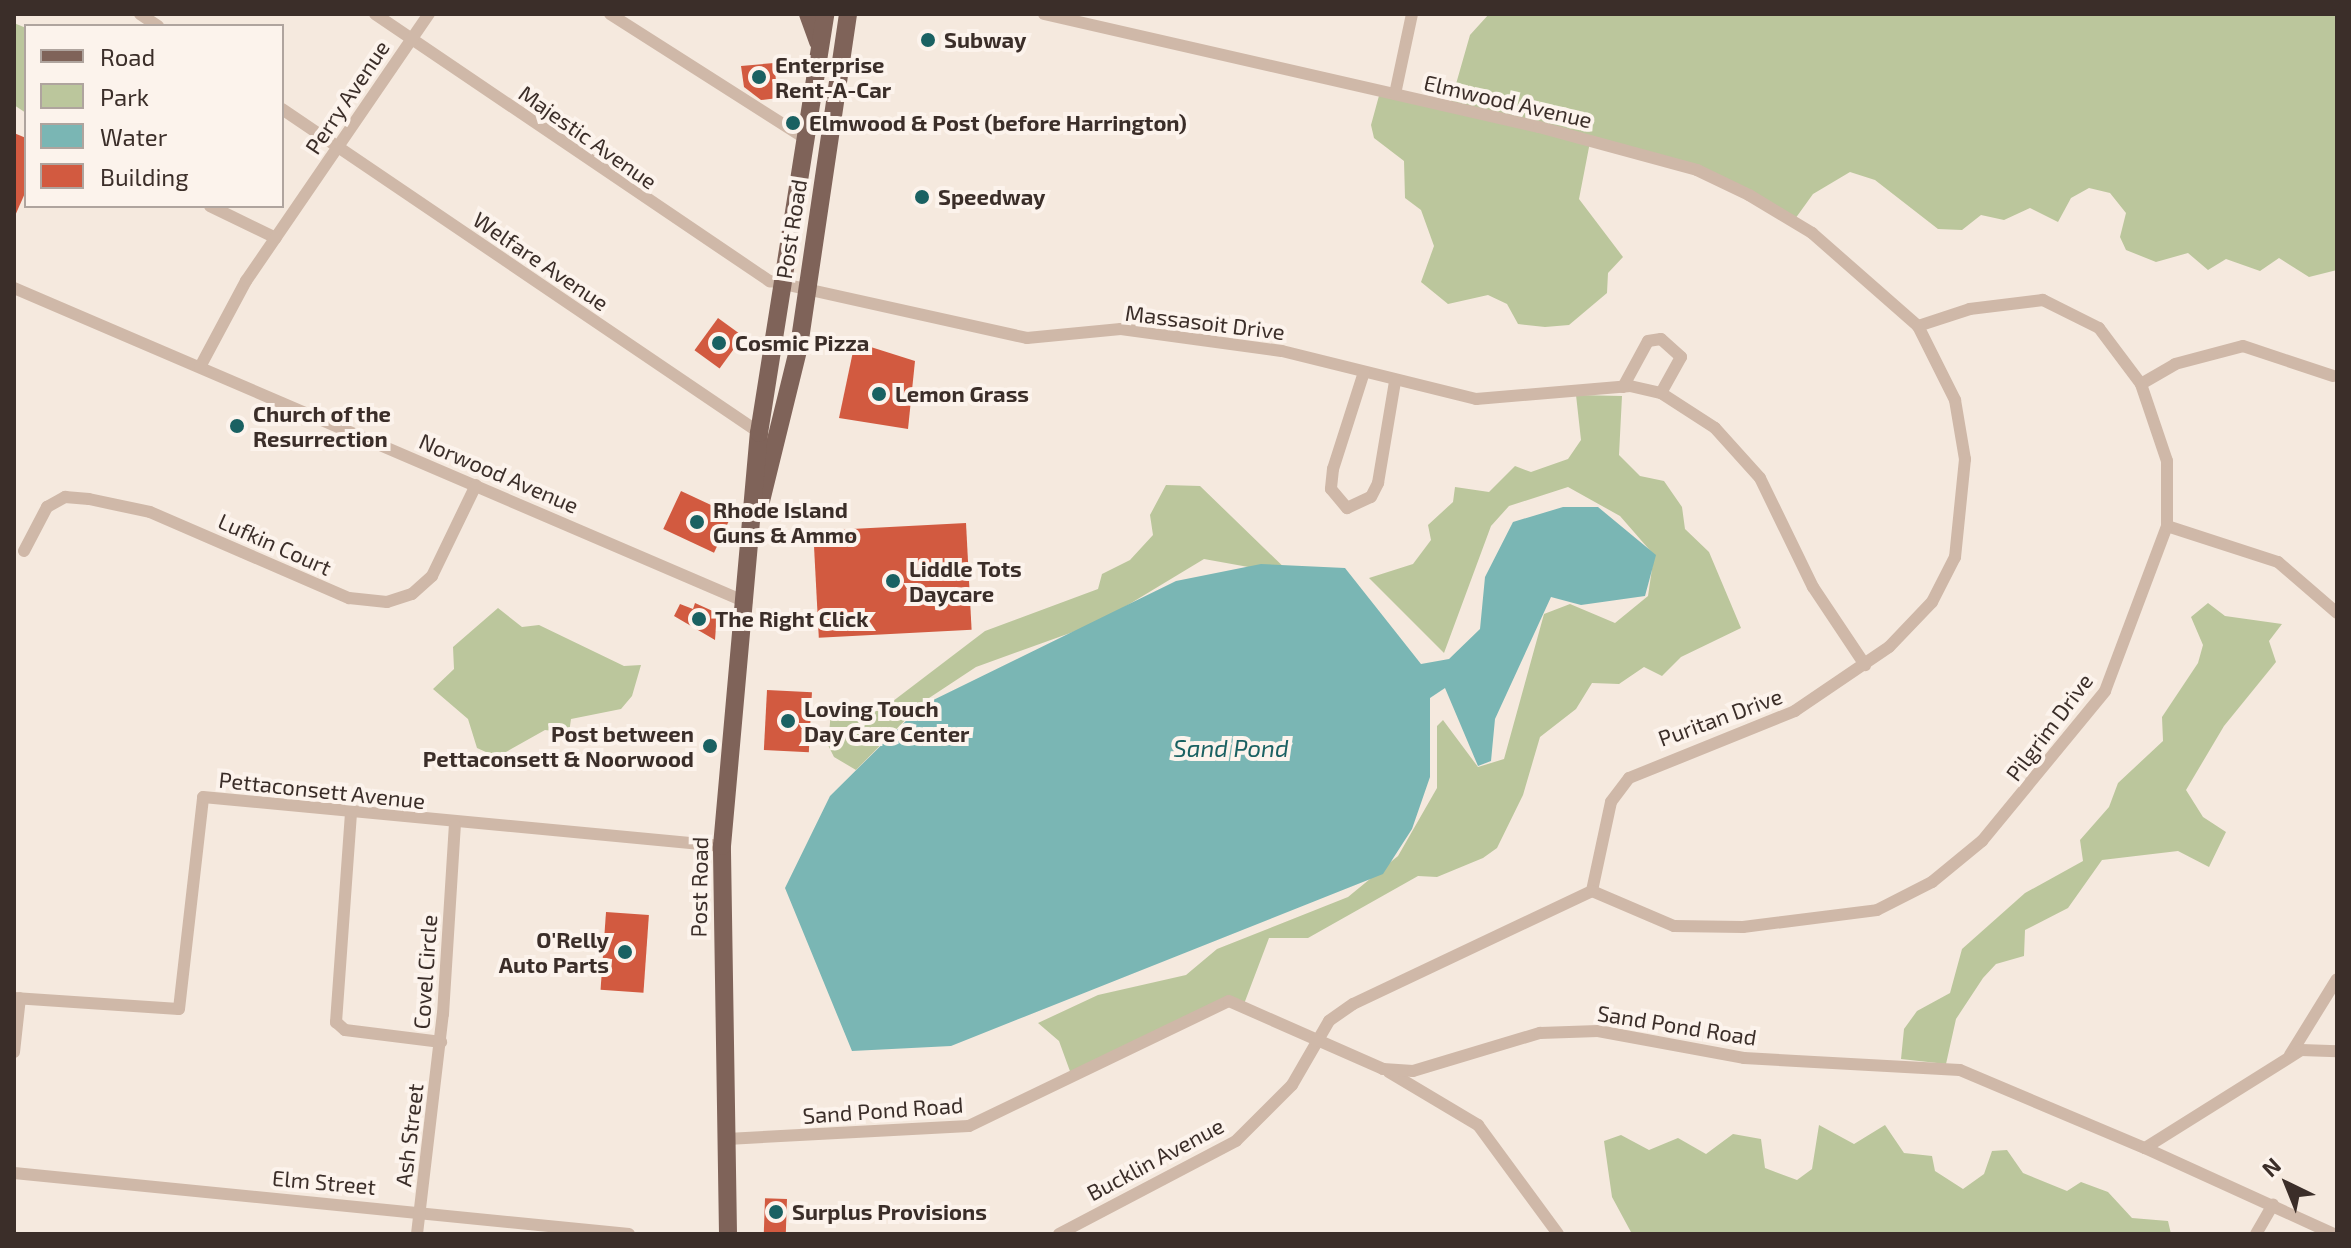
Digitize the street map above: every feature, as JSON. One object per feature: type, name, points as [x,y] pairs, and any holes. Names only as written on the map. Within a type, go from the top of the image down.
[{"type":"main road","points":[[808,14],[820,48]]},
{"type":"main road","name":"Post Road","points":[[728,1234],[722,846],[759,433],[825,14]]},
{"type":"main road","name":"Post Road","points":[[750,543],[779,441],[806,290],[848,15]]},
{"type":"street","name":"Majestic Avenue","points":[[375,14],[681,225],[783,285]]},
{"type":"street","name":"Perry Avenue","points":[[200,367],[276,238],[429,14]]},
{"type":"street","points":[[610,14],[806,139]]},
{"type":"street","name":"Elmwood Avenue","points":[[1044,14],[1395,94],[1697,170],[1812,233],[1918,326]]},
{"type":"street","points":[[1395,94],[1412,14]]},
{"type":"street","name":"Welfare Avenue","points":[[284,110],[759,433],[779,441]]},
{"type":"street","points":[[214,208],[276,238]]},
{"type":"street","name":"Massasoit Drive","points":[[783,285],[1027,338],[1161,333],[1364,372],[1476,399],[1623,387],[1661,393],[1715,428],[1760,478],[1813,587],[1865,665]]},
{"type":"street","name":"Norwood Avenue","points":[[14,288],[746,602]]},
{"type":"street","name":"Pilgrim Drive","points":[[1592,891],[1674,926],[1743,927],[1877,910],[1932,882],[2001,820],[2105,691],[2167,526],[2167,461],[2141,384],[2099,328],[2043,300],[1970,309],[1918,326]]},
{"type":"street","name":"Puritan Drive","points":[[1592,891],[1611,802],[1629,778],[1795,711],[1865,665],[1932,602],[1955,557],[1964,512],[1955,400],[1918,326]]},
{"type":"street","points":[[1623,387],[1648,341],[1661,339],[1681,357],[1661,393]]},
{"type":"street","points":[[2141,384],[2175,364],[2243,346],[2333,376]]},
{"type":"street","points":[[1364,372],[1333,469],[1331,489],[1347,508],[1371,497],[1378,483],[1395,381]]},
{"type":"street","name":"Lufkin Court","points":[[24,551],[47,507],[65,497],[89,499],[150,512],[349,598],[387,602],[412,594],[432,576],[476,485]]},
{"type":"street","points":[[2167,526],[2278,562],[2337,613]]},
{"type":"street","name":"Pettaconsett Avenue","points":[[17,998],[174,1013],[182,1004],[203,797],[455,825],[722,846]]},
{"type":"street","name":"Covel Circle","points":[[351,813],[336,1022],[345,1030],[441,1042],[455,825]]},
{"type":"street","points":[[1318,1035],[1353,1004],[1592,891]]},
{"type":"street","points":[[2287,1059],[2337,979]]},
{"type":"street","points":[[14,1052],[17,998]]},
{"type":"street","name":"Sand Pond Road","points":[[727,1139],[969,1126],[1229,1001],[1318,1035],[1383,1069],[1413,1071],[1540,1033],[1598,1031],[1744,1058],[1905,1062],[1960,1070],[2273,1204],[2334,1234]]},
{"type":"street","name":"Bucklin Avenue","points":[[1059,1234],[1236,1141],[1292,1085],[1318,1035]]},
{"type":"street","name":"Ash Street","points":[[417,1234],[441,1042]]},
{"type":"street","points":[[2145,1148],[2301,1050],[2337,1051]]},
{"type":"street","points":[[1383,1069],[1478,1125],[1558,1234]]},
{"type":"street","name":"Elm Street","points":[[14,1173],[629,1234]]},
{"type":"street","points":[[2256,1234],[2273,1204]]},
{"type":"green space","points":[[1489,14],[2337,14],[2337,270],[2309,277],[2279,258],[2260,271],[2226,259],[2208,270],[2188,253],[2156,262],[2126,250],[2120,237],[2126,213],[2110,193],[2089,188],[2071,198],[2058,222],[2030,208],[2004,220],[1981,215],[1962,230],[1938,229],[1875,180],[1850,172],[1813,194],[1795,219],[1693,167],[1590,142],[1579,199],[1623,257],[1608,273],[1607,293],[1569,325],[1545,327],[1518,324],[1507,304],[1488,295],[1448,304],[1421,282],[1434,246],[1421,210],[1405,198],[1404,161],[1374,138],[1371,125],[1380,92],[1450,105],[1470,35]]},
{"type":"green space","points":[[14,23],[24,27],[24,112],[14,105]]},
{"type":"green space","points":[[1576,395],[1622,396],[1619,455],[1640,476],[1664,481],[1682,507],[1685,529],[1709,552],[1741,628],[1681,657],[1662,676],[1644,667],[1619,684],[1592,683],[1576,709],[1540,737],[1523,795],[1497,848],[1483,858],[1437,877],[1418,876],[1308,938],[1269,938],[1244,1004],[1228,1001],[1071,1074],[1059,1041],[1038,1023],[1098,995],[1186,975],[1217,949],[1348,897],[1398,856],[1437,788],[1437,726],[1443,720],[1478,767],[1504,759],[1544,614],[1570,604],[1615,623],[1648,596],[1654,555],[1620,516],[1568,487],[1509,506],[1491,526],[1444,653],[1369,578],[1413,564],[1431,540],[1428,525],[1453,502],[1455,487],[1489,492],[1515,466],[1531,472],[1568,459],[1581,440]]},
{"type":"green space","points":[[1166,485],[1200,486],[1292,575],[1204,559],[1098,623],[976,667],[923,702],[856,770],[834,757],[828,745],[831,711],[880,711],[985,631],[1098,589],[1102,574],[1130,560],[1153,535],[1150,515]]},
{"type":"green space","points":[[2208,603],[2225,616],[2282,624],[2269,641],[2276,662],[2224,726],[2186,790],[2203,817],[2226,832],[2209,867],[2178,851],[2102,860],[2068,908],[2025,930],[2024,956],[1996,964],[1983,978],[1956,1019],[1946,1064],[1901,1059],[1904,1029],[1917,1011],[1950,993],[1962,949],[2025,893],[2083,861],[2080,840],[2109,807],[2118,783],[2163,741],[2162,717],[2198,663],[2203,645],[2191,617]]},
{"type":"green space","points":[[498,608],[522,627],[539,625],[624,666],[641,665],[632,696],[621,709],[571,719],[569,733],[545,730],[497,757],[477,748],[468,719],[433,689],[454,669],[453,647]]},
{"type":"green space","points":[[1819,1125],[1854,1144],[1885,1125],[1904,1153],[1932,1156],[1935,1171],[1963,1189],[1984,1174],[1992,1151],[2007,1150],[2023,1173],[2067,1191],[2081,1182],[2108,1192],[2132,1218],[2168,1221],[2171,1234],[1632,1234],[1612,1197],[1604,1141],[1621,1135],[1649,1150],[1678,1138],[1706,1154],[1733,1134],[1761,1139],[1765,1168],[1797,1180],[1812,1169]]},
{"type":"water","name":"Sand Pond","points":[[1563,507],[1598,507],[1656,555],[1645,596],[1581,605],[1551,597],[1495,719],[1491,761],[1478,766],[1445,688],[1430,698],[1430,777],[1412,829],[1383,874],[951,1046],[852,1051],[785,888],[830,796],[921,706],[1176,581],[1261,564],[1345,568],[1421,664],[1449,659],[1480,629],[1485,577],[1513,522]]},
{"type":"building","name":"Enterprise Rent-A-Car","points":[[774,63],[778,98],[761,100],[744,87],[741,66]]},
{"type":"building","points":[[14,133],[24,137],[24,196],[14,218]]},
{"type":"building","name":"Cosmic Pizza","points":[[718,318],[743,336],[720,369],[694,350]]},
{"type":"building","name":"Lemon Grass","points":[[855,342],[915,361],[908,429],[839,418]]},
{"type":"building","name":"Rhode Island Guns & Ammo","points":[[681,491],[732,515],[714,553],[663,529]]},
{"type":"building","name":"Liddle Tots Daycare","points":[[966,523],[972,630],[819,638],[813,531]]},
{"type":"building","name":"The Right Click","points":[[695,603],[717,613],[715,640],[674,616],[680,604],[693,609]]},
{"type":"building","name":"Loving Touch Day Care Center","points":[[767,690],[812,692],[809,752],[764,750]]},
{"type":"building","name":"O'Relly Auto Parts","points":[[606,912],[649,915],[643,993],[601,990]]},
{"type":"building","name":"Surplus Provisions","points":[[765,1198],[787,1199],[786,1234],[764,1233]]},
{"type":"place","name":"Subway","points":[[928,40]]},
{"type":"place","name":"Enterprise Rent-A-Car","points":[[759,77]]},
{"type":"place","name":"Elmwood & Post (before Harrington)","points":[[793,123]]},
{"type":"place","name":"Speedway","points":[[922,197]]},
{"type":"place","name":"Cosmic Pizza","points":[[719,343]]},
{"type":"place","name":"Lemon Grass","points":[[879,394]]},
{"type":"place","name":"Church of the Resurrection","points":[[237,426]]},
{"type":"place","name":"Rhode Island Guns & Ammo","points":[[697,522]]},
{"type":"place","name":"Liddle Tots Daycare","points":[[893,581]]},
{"type":"place","name":"The Right Click","points":[[699,619]]},
{"type":"place","name":"Loving Touch Day Care Center","points":[[788,721]]},
{"type":"place","name":"Post between Pettaconsett & Noorwood","points":[[710,746]]},
{"type":"place","name":"O'Relly Auto Parts","points":[[625,952]]},
{"type":"place","name":"Surplus Provisions","points":[[776,1212]]}]
